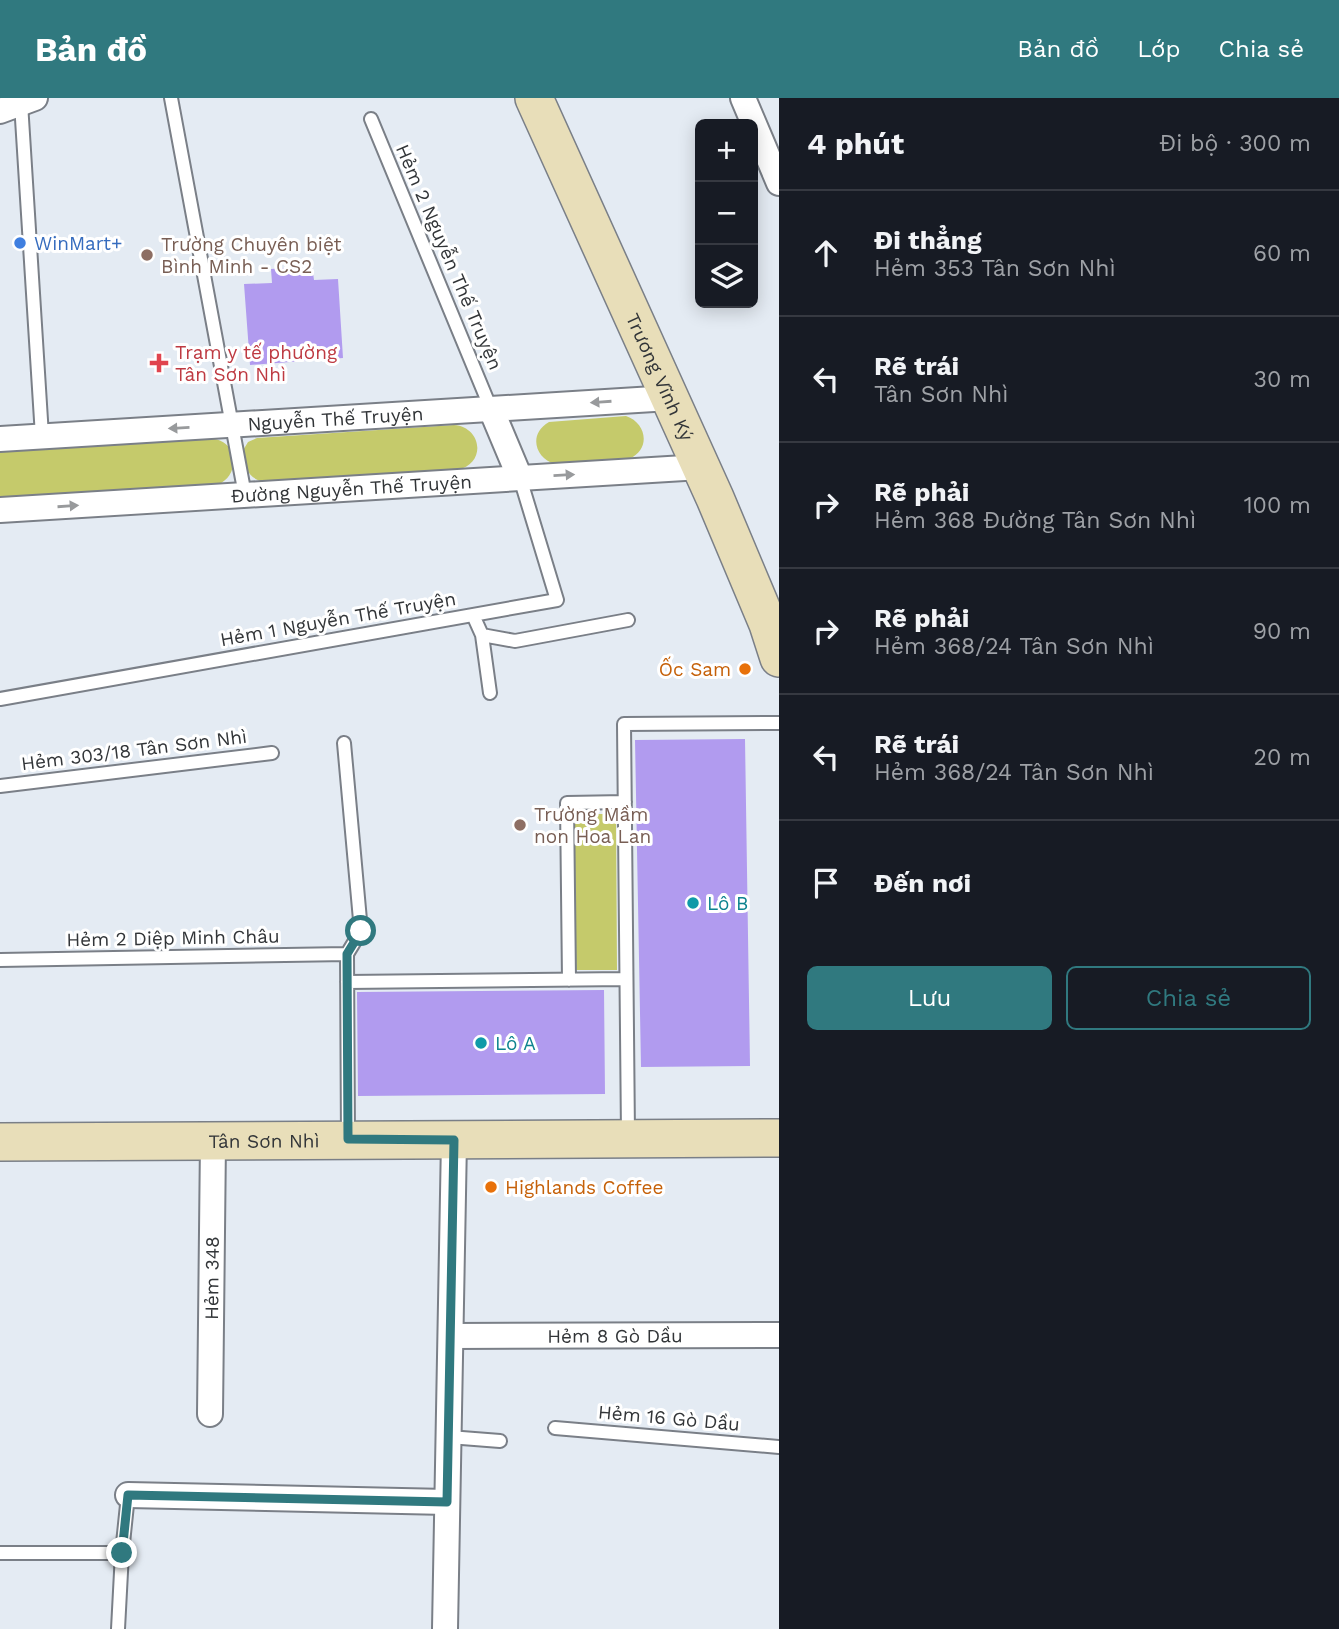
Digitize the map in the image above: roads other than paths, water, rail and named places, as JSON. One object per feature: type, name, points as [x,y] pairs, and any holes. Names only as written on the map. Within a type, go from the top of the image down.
[{"type":"street","name":"Trương Vĩnh Ký","points":[[534,98],[701,467],[768,624],[779,659]]},
{"type":"street","points":[[743,98],[779,183]]},
{"type":"street","name":"Nguyễn Thế Truyện","points":[[0,439],[670,398]]},
{"type":"street","points":[[491,409],[520,478]]},
{"type":"street","name":"Đường Nguyễn Thế Truyện","points":[[0,510],[701,467]]},
{"type":"street","name":"Tân Sơn Nhì","points":[[0,1142],[779,1138]]},
{"type":"street","points":[[445,1629],[454,1140]]},
{"type":"street","name":"Hẻm 348","points":[[210,1415],[213,1141]]},
{"type":"street","name":"Hẻm 8 Gò Dầu","points":[[451,1335],[779,1335]]},
{"type":"street","points":[[128,1495],[447,1502]]},
{"type":"lane","points":[[171,98],[244,495]]},
{"type":"lane","points":[[19,104],[42,436]]},
{"type":"lane","name":"Hẻm 2 Nguyễn Thế Truyện","points":[[371,119],[491,409]]},
{"type":"lane","name":"Hẻm 1 Nguyễn Thế Truyện","points":[[0,699],[557,600],[520,478]]},
{"type":"lane","points":[[473,615],[482,635],[490,693]]},
{"type":"lane","points":[[482,635],[515,641],[628,620]]},
{"type":"lane","points":[[628,1139],[624,724],[779,723]]},
{"type":"lane","points":[[344,743],[361,931],[347,954],[348,1139]]},
{"type":"lane","name":"Hẻm 303/18 Tân Sơn Nhì","points":[[0,786],[272,753]]},
{"type":"lane","points":[[569,980],[567,803],[625,803]]},
{"type":"lane","name":"Hẻm 2 Diệp Minh Châu","points":[[0,960],[347,954]]},
{"type":"lane","points":[[347,982],[626,979]]},
{"type":"lane","name":"Hẻm 16 Gò Dầu","points":[[555,1428],[779,1447]]},
{"type":"lane","points":[[449,1437],[500,1441]]},
{"type":"lane","points":[[118,1629],[128,1495]]},
{"type":"lane","points":[[0,1553],[122,1553]]},
{"type":"place","name":"WinMart+","points":[[20,243]]},
{"type":"place","name":"Trường Chuyên biệt Bình Minh - CS2","points":[[147,255]]},
{"type":"place","name":"Trạm y tế phường Tân Sơn Nhì","points":[[159,363]]},
{"type":"place","name":"Ốc Sam","points":[[745,669]]},
{"type":"place","name":"Trường Mầm non Hoa Lan","points":[[520,825]]},
{"type":"place","name":"Lô B","points":[[693,903]]},
{"type":"place","name":"Lô A","points":[[481,1043]]},
{"type":"place","name":"Highlands Coffee","points":[[491,1187]]}]
